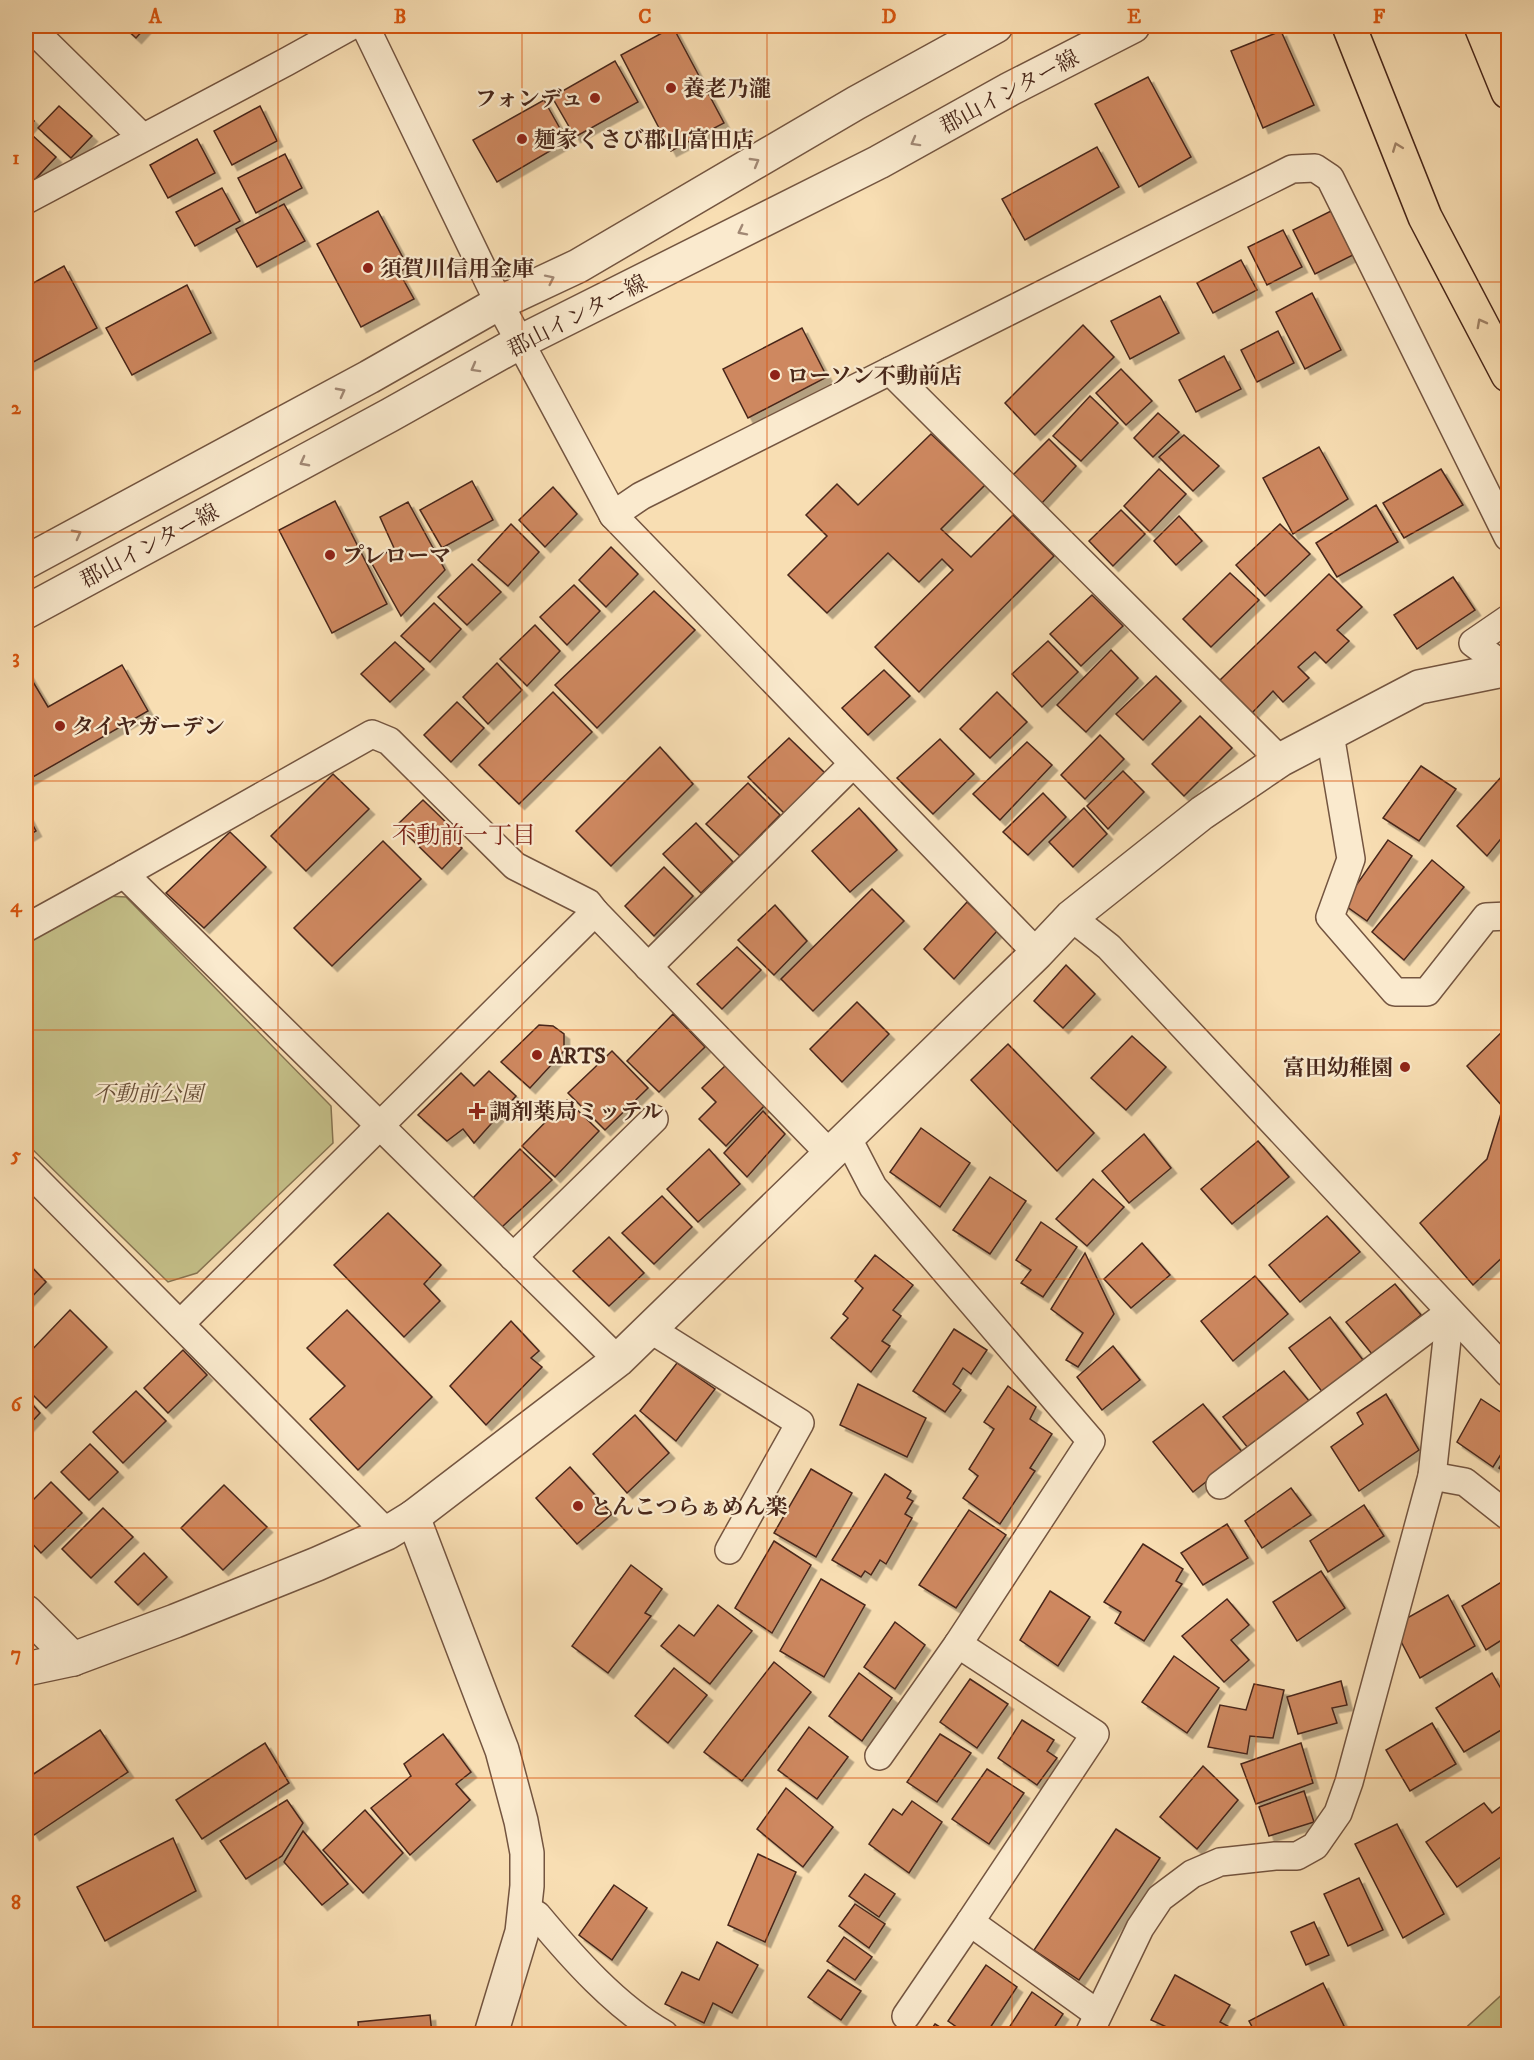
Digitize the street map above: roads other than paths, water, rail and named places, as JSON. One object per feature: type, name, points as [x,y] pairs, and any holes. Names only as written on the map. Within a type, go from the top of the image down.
[{"type":"highway","points":[[1349,26],[1425,217],[1509,375]]},
{"type":"highway","points":[[1481,26],[1509,92]]},
{"type":"street","points":[[29,26],[142,137]]},
{"type":"street","points":[[26,200],[351,26]]},
{"type":"street","points":[[365,26],[500,303],[613,515],[1036,953]]},
{"type":"street","points":[[26,562],[500,303],[578,266],[856,103],[996,26]]},
{"type":"street","name":"郡山インター線","points":[[26,612],[520,342],[879,162],[1010,89],[1133,26]]},
{"type":"street","points":[[613,515],[642,496],[1292,169],[1315,168],[1330,178],[1509,537]]},
{"type":"street","points":[[890,371],[1280,760]]},
{"type":"street","points":[[1508,669],[1473,643],[1509,620]]},
{"type":"street","points":[[26,1669],[72,1659],[176,1621],[317,1564],[400,1525],[618,1360],[1071,917],[1202,813],[1280,760],[1419,687],[1508,669]]},
{"type":"street","points":[[26,927],[372,734],[389,741],[516,866],[588,903],[648,967],[839,1146],[1091,1441],[958,1644],[879,1756]]},
{"type":"street","points":[[1330,734],[1351,859],[1330,917],[1395,992],[1427,992],[1486,917],[1509,916]]},
{"type":"street","points":[[648,967],[853,764]]},
{"type":"street","points":[[124,874],[618,1360]]},
{"type":"street","points":[[180,1324],[595,912]]},
{"type":"street","points":[[1071,917],[1109,947],[1509,1374]]},
{"type":"street","points":[[513,1257],[654,1119]]},
{"type":"street","points":[[26,1169],[180,1324],[400,1525],[502,1750],[527,1853],[522,1932],[491,2034]]},
{"type":"street","points":[[970,1922],[1094,2024],[1140,1928],[1160,1898],[1192,1874],[1220,1862],[1297,1856],[1315,1846],[1338,1813],[1349,1782],[1432,1476],[1450,1312]]},
{"type":"street","points":[[1220,1485],[1450,1312]]},
{"type":"street","points":[[650,1329],[800,1423],[729,1550]]},
{"type":"street","points":[[1432,1476],[1465,1482],[1509,1516]]},
{"type":"street","points":[[26,1612],[72,1659]]},
{"type":"street","points":[[906,2016],[1095,1734],[958,1644]]},
{"type":"street","points":[[525,1909],[537,1915],[618,2002],[639,2019],[664,2034]]},
{"type":"place","name":"養老乃瀧","points":[[671,88]]},
{"type":"place","name":"フォンデュ","points":[[595,98]]},
{"type":"place","name":"麺家くさび郡山富田店","points":[[522,139]]},
{"type":"place","name":"須賀川信用金庫","points":[[368,268]]},
{"type":"place","name":"ローソン不動前店","points":[[775,375]]},
{"type":"place","name":"プレローマ","points":[[330,555]]},
{"type":"place","name":"タイヤガーデン","points":[[60,726]]},
{"type":"place","name":"ARTS","points":[[537,1055]]},
{"type":"place","name":"富田幼稚園","points":[[1405,1067]]},
{"type":"place","name":"調剤薬局ミッテル","points":[[477,1111]]},
{"type":"place","name":"とんこつらぁめん楽","points":[[578,1506]]},
{"type":"district","name":"不動前一丁目","points":[[464,835]]},
{"type":"park label","name":"不動前公園","points":[[148,1093]]}]
